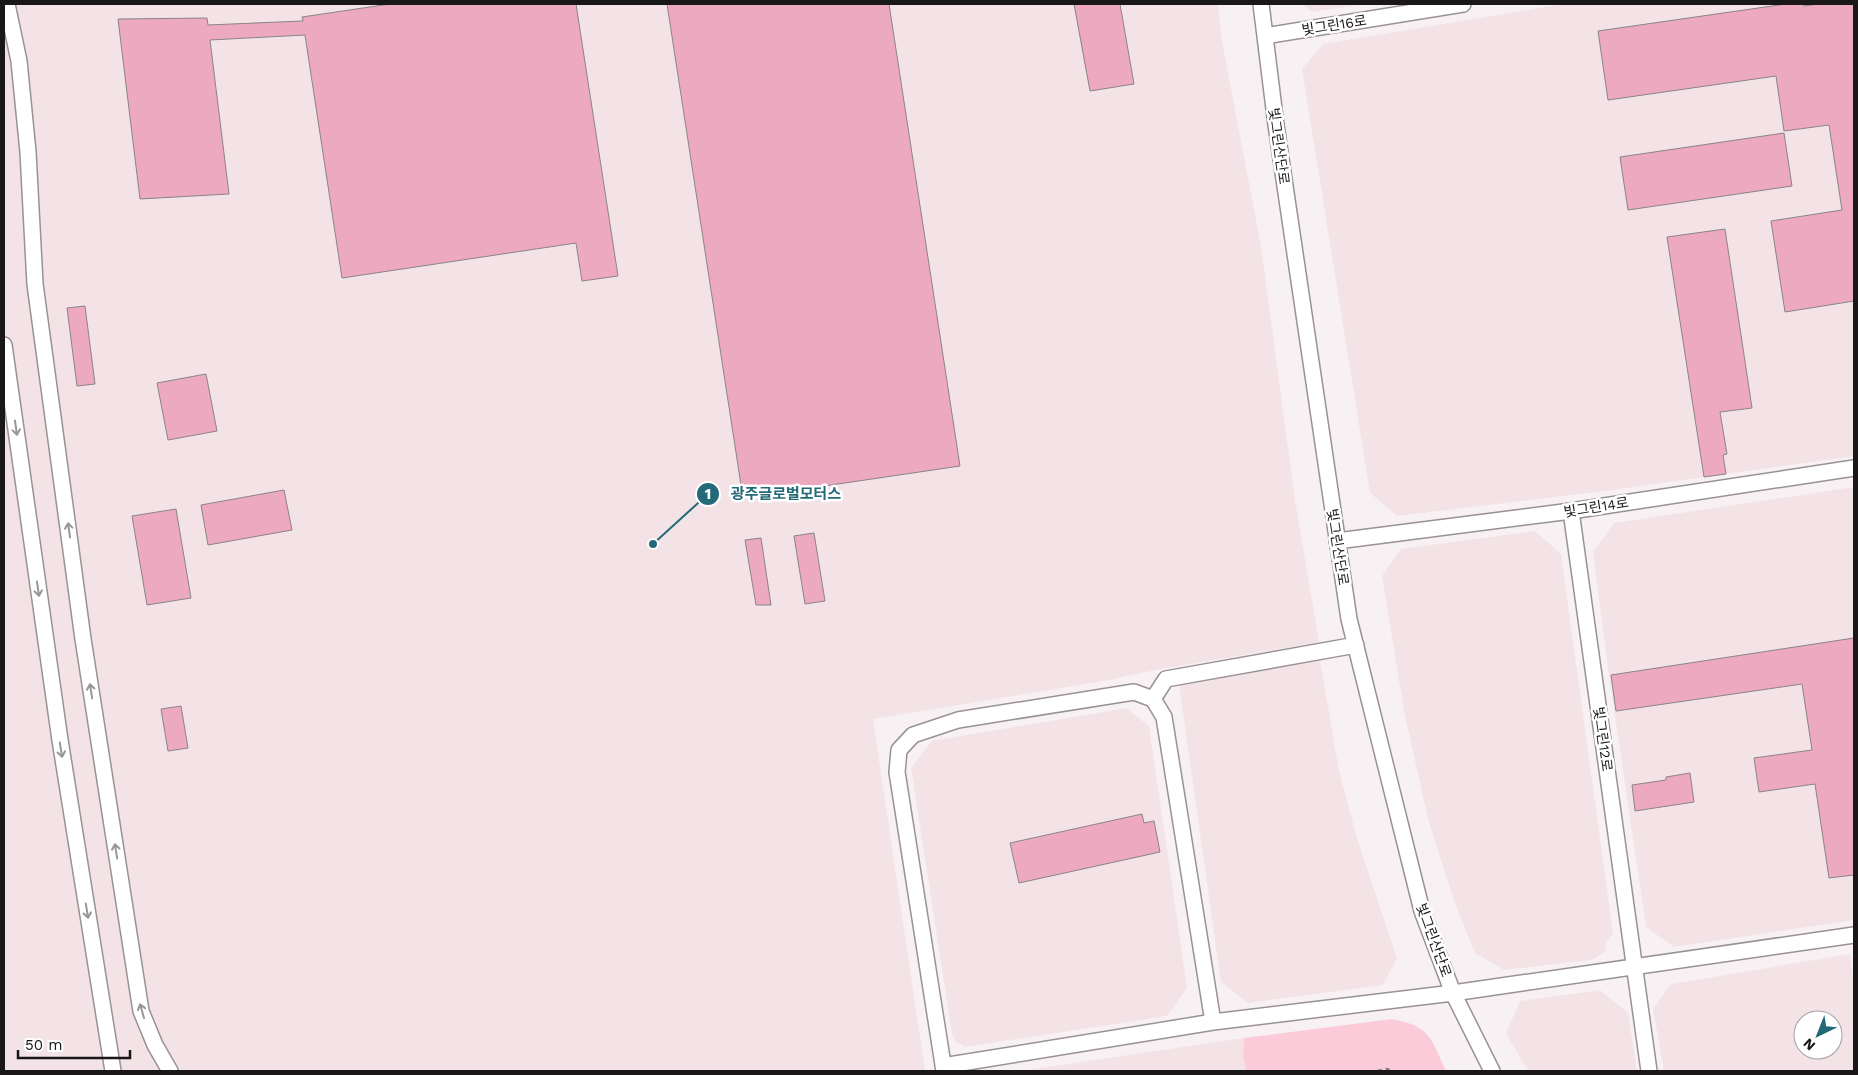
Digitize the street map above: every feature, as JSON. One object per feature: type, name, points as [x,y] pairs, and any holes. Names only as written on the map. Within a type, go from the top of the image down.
[{"type":"street","points":[[7,4],[19,60],[28,152],[35,284],[85,649],[141,1011],[155,1045],[170,1071]]},
{"type":"street","name":"빛그린산단로","points":[[1261,4],[1276,125],[1349,619],[1422,911],[1453,993],[1492,1071]]},
{"type":"street","name":"빛그린16로","points":[[1265,36],[1462,4]]},
{"type":"street","points":[[4,346],[60,740],[113,1071]]},
{"type":"street","name":"빛그린14로","points":[[1337,542],[1571,511],[1854,468]]},
{"type":"street","name":"빛그린12로","points":[[1571,511],[1649,1071]]},
{"type":"street","points":[[1152,699],[1166,679],[1356,645]]},
{"type":"street","points":[[1213,1022],[1164,717],[1152,699],[1134,692],[958,720],[914,736],[898,750],[897,772],[944,1069],[1213,1022],[1453,993],[1854,935]]},
{"type":"path","points":[[1378,1071],[1386,1069],[1393,1071]]},
{"type":"shaded area","points":[[4,4],[1218,4],[1222,41],[1261,246],[1295,500],[1319,642],[1098,682],[873,719],[925,1071],[4,1071]]},
{"type":"shaded area","points":[[1302,4],[1364,4],[1312,12]]},
{"type":"shaded area","points":[[1563,4],[1854,4],[1854,456],[1612,490],[1397,516],[1370,493],[1302,69],[1323,44]]},
{"type":"shaded area","points":[[1854,487],[1854,920],[1674,947],[1646,927],[1593,552],[1614,523]]},
{"type":"shaded area","points":[[1535,531],[1561,554],[1613,933],[1606,943],[1606,950],[1596,958],[1504,970],[1475,953],[1454,901],[1428,819],[1404,711],[1382,576],[1401,549]]},
{"type":"shaded area","points":[[1320,659],[1339,771],[1357,838],[1397,958],[1383,985],[1248,1003],[1221,982],[1179,684]]},
{"type":"shaded area","points":[[1126,708],[1149,726],[1187,988],[1167,1016],[965,1047],[955,1041],[952,1034],[911,768],[932,741]]},
{"type":"shaded area","points":[[1850,954],[1854,983],[1854,1071],[1664,1071],[1653,1009],[1671,984]]},
{"type":"shaded area","points":[[1600,990],[1628,1013],[1637,1071],[1528,1071],[1506,1033],[1520,1001]]},
{"type":"shaded area","points":[[1392,1019],[1405,1022],[1422,1030],[1433,1042],[1446,1071],[1246,1071],[1243,1056],[1244,1038]]},
{"type":"shaded area","points":[[1244,1038],[1243,1056],[1246,1071],[1019,1071]]},
{"type":"building","points":[[390,4],[576,4],[618,276],[582,281],[576,243],[342,278],[305,35],[210,40],[229,194],[140,199],[118,19],[207,18],[208,25],[303,21],[302,17]]},
{"type":"building","points":[[667,4],[889,4],[960,466],[743,498]]},
{"type":"building","points":[[1074,4],[1120,4],[1134,84],[1090,91]]},
{"type":"building","points":[[1786,4],[1803,4],[1804,6],[1854,4],[1854,301],[1785,312],[1771,221],[1842,210],[1829,125],[1784,131],[1776,76],[1608,100],[1598,31]]},
{"type":"building","points":[[1784,133],[1792,186],[1628,210],[1620,157]]},
{"type":"building","points":[[1725,229],[1752,408],[1720,412],[1727,454],[1723,455],[1726,474],[1704,477],[1667,237]]},
{"type":"building","points":[[85,306],[95,384],[77,386],[67,308]]},
{"type":"building","points":[[206,374],[217,431],[168,440],[157,383]]},
{"type":"building","points":[[284,490],[292,530],[208,545],[201,505]]},
{"type":"building","points":[[176,509],[191,598],[147,605],[132,516]]},
{"type":"building","points":[[814,533],[825,601],[805,604],[794,536]]},
{"type":"building","points":[[761,538],[771,605],[756,605],[745,540]]},
{"type":"building","points":[[1854,638],[1854,875],[1829,878],[1815,784],[1759,792],[1754,758],[1812,750],[1802,684],[1616,711],[1611,675]]},
{"type":"building","points":[[181,706],[188,748],[168,751],[161,709]]},
{"type":"building","points":[[1690,773],[1694,802],[1635,811],[1632,785],[1666,780],[1666,777]]},
{"type":"building","points":[[1142,814],[1144,823],[1154,821],[1160,852],[1019,883],[1010,843]]},
{"type":"place","name":"광주글로벌모터스","points":[[653,544]]}]
